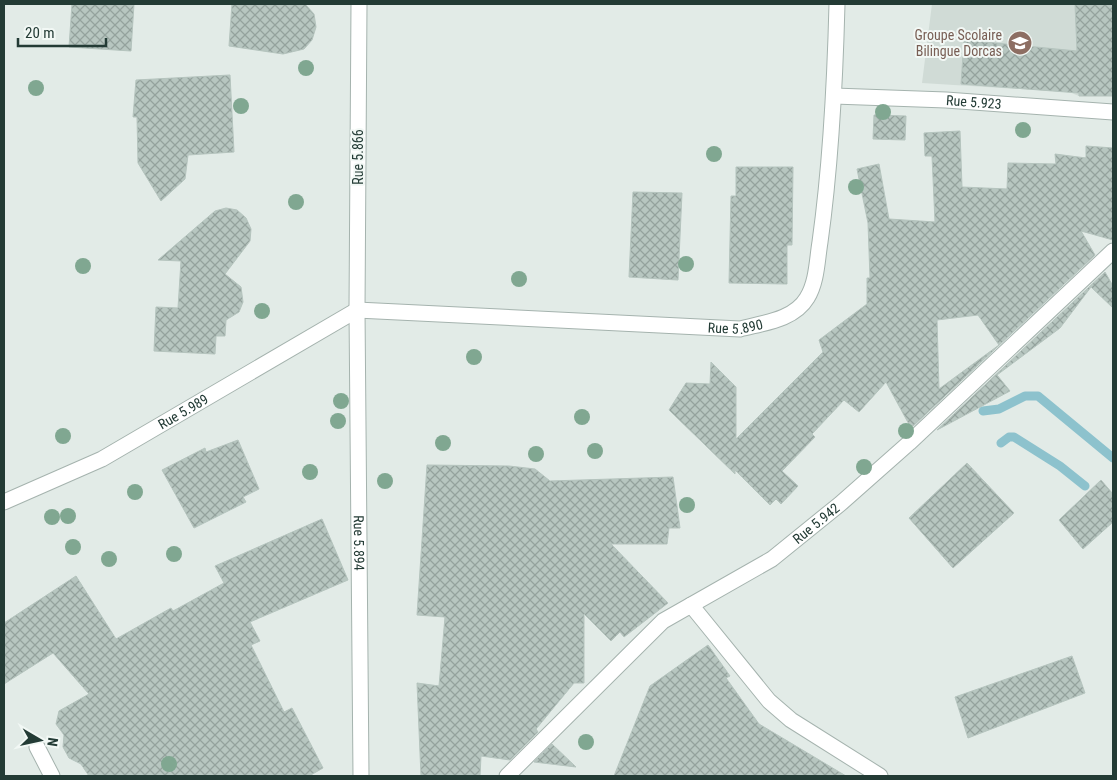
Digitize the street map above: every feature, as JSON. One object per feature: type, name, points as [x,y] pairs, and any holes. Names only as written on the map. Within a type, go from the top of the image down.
[{"type":"street","name":"Rue 5.866","points":[[357,310],[358,4]]},
{"type":"street","name":"Rue 5.890","points":[[357,310],[740,330],[787,316],[807,298],[814,278],[823,219],[834,96],[838,4]]},
{"type":"street","name":"Rue 5.923","points":[[834,96],[946,100],[1113,112]]},
{"type":"street","name":"Rue 5.942","points":[[507,776],[663,621],[772,559],[840,504],[909,443],[1113,251]]},
{"type":"street","name":"Rue 5.989","points":[[4,502],[102,459],[357,310]]},
{"type":"street","name":"Rue 5.894","points":[[357,310],[361,776]]},
{"type":"street","points":[[692,605],[768,700],[790,720],[880,776]]},
{"type":"street","points":[[36,747],[52,776]]},
{"type":"shaded area","name":"Groupe Scolaire Bilingue Dorcas","points":[[932,4],[1113,4],[1113,96],[1079,96],[1069,92],[922,83]]},
{"type":"building","points":[[72,4],[134,4],[131,51],[69,47]]},
{"type":"building","points":[[232,4],[305,4],[314,14],[316,27],[312,40],[304,49],[283,54],[229,46]]},
{"type":"building","points":[[1075,4],[1113,4],[1113,96],[1079,96],[1079,93],[961,84],[964,40],[1077,51]]},
{"type":"building","points":[[230,75],[234,152],[188,155],[185,179],[161,201],[138,163],[137,117],[133,117],[136,80]]},
{"type":"building","points":[[874,115],[906,116],[905,140],[873,139]]},
{"type":"building","points":[[960,131],[962,187],[1007,189],[1008,163],[1056,164],[1055,154],[1086,158],[1086,146],[1113,148],[1113,240],[1081,231],[1095,255],[911,428],[886,382],[859,412],[844,400],[812,434],[815,437],[782,471],[798,486],[781,504],[776,499],[770,505],[735,470],[735,474],[669,410],[686,383],[710,384],[711,362],[736,387],[736,439],[823,352],[819,340],[867,304],[867,278],[870,278],[868,223],[857,169],[879,164],[889,219],[935,222],[932,156],[925,156],[924,133]],"holes":[[[978,315],[999,345],[939,389],[937,320]]]},
{"type":"building","points":[[736,167],[793,167],[792,245],[787,245],[787,284],[729,283],[731,196],[736,196]]},
{"type":"building","points":[[633,192],[682,193],[678,280],[629,277]]},
{"type":"building","points":[[226,208],[237,210],[246,218],[251,229],[250,241],[225,274],[241,287],[243,302],[239,312],[226,320],[225,336],[216,336],[215,354],[154,351],[156,307],[178,308],[181,261],[158,260],[215,211]]},
{"type":"building","points":[[1105,272],[1113,286],[1113,308],[1091,287],[1060,328],[997,375],[1010,391],[937,430]]},
{"type":"building","points":[[238,440],[259,489],[243,497],[246,502],[194,528],[162,470],[205,448],[206,452]]},
{"type":"building","points":[[967,463],[1014,513],[953,568],[909,518]]},
{"type":"building","points":[[427,465],[509,466],[535,469],[550,481],[673,477],[680,528],[669,528],[667,544],[611,544],[668,603],[624,637],[620,632],[611,641],[584,614],[584,683],[574,683],[536,729],[538,732],[510,760],[481,756],[480,776],[421,776],[417,683],[439,686],[445,617],[417,615]]},
{"type":"building","points":[[1101,480],[1113,494],[1113,522],[1083,549],[1059,520]]},
{"type":"building","points":[[322,519],[348,580],[250,622],[260,641],[251,645],[284,712],[292,708],[323,768],[309,776],[89,776],[81,764],[69,758],[63,747],[64,735],[56,724],[59,711],[89,694],[53,653],[4,684],[4,623],[76,576],[116,639],[171,608],[173,611],[224,583],[215,566]]},
{"type":"building","points":[[708,645],[730,676],[726,678],[759,724],[846,776],[614,776],[650,686]]},
{"type":"building","points":[[1072,656],[1085,693],[968,738],[955,697]]},
{"type":"building","points":[[552,744],[576,767],[534,762]]},
{"type":"waterway","points":[[983,411],[999,409],[1025,396],[1038,396],[1113,458]]},
{"type":"waterway","points":[[1001,443],[1009,437],[1014,437],[1060,466],[1085,486]]},
{"type":"place","name":"Groupe Scolaire Bilingue Dorcas","points":[[1020,43]]}]
